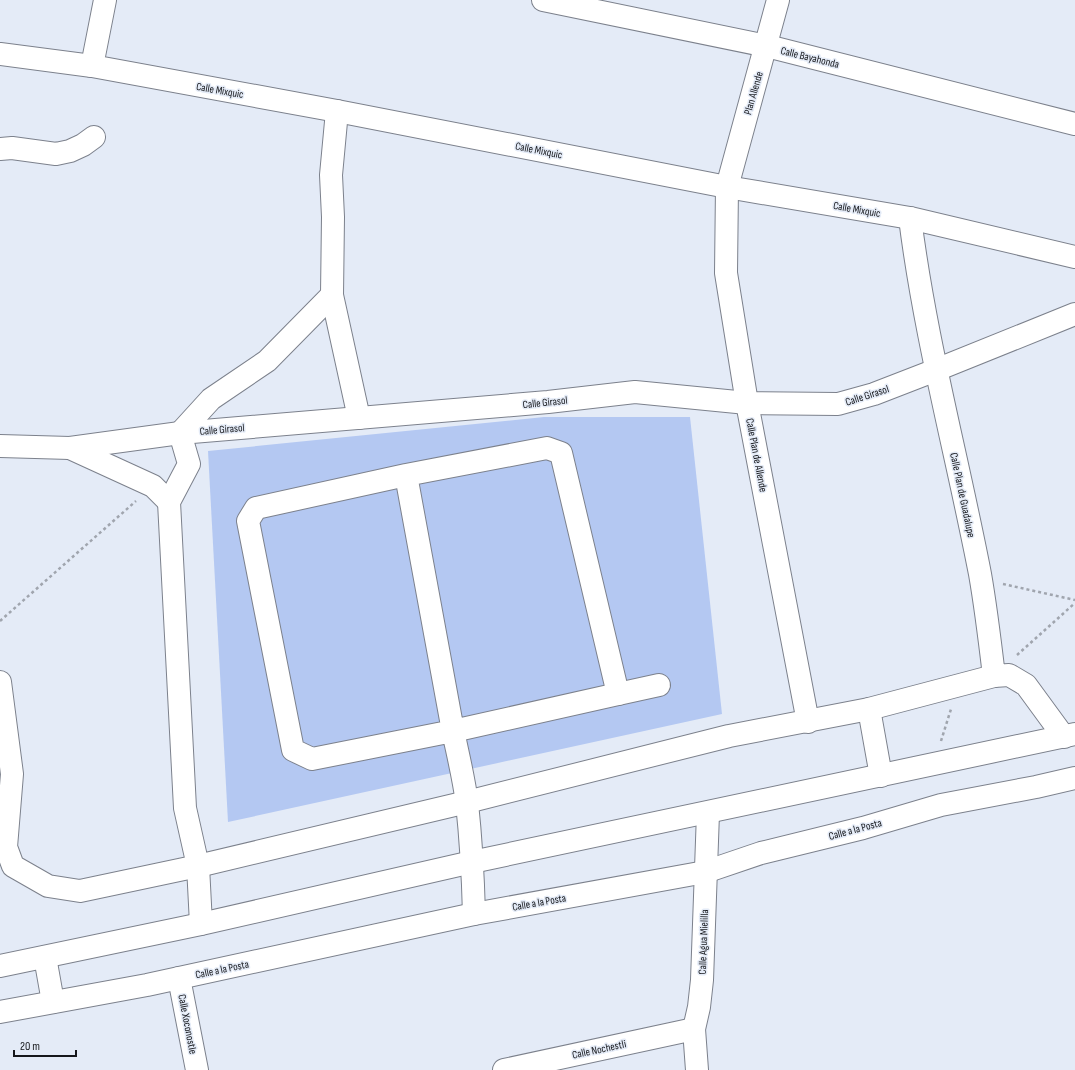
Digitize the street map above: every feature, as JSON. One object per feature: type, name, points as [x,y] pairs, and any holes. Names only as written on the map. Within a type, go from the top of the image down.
[{"type":"street","points":[[92,66],[105,0]]},
{"type":"street","name":"Calle Bayahonda","points":[[543,0],[767,46],[1075,124]]},
{"type":"street","name":"Plan Allende","points":[[727,186],[767,46],[778,0]]},
{"type":"street","name":"Calle Mixquic","points":[[0,54],[92,66],[337,111],[727,186],[910,218],[1075,257]]},
{"type":"street","points":[[337,111],[331,175],[333,217],[332,296],[359,418]]},
{"type":"street","points":[[0,149],[12,148],[56,154],[70,151],[83,145],[94,137]]},
{"type":"street","name":"Calle Plan de Allende","points":[[727,186],[726,273],[747,403],[808,722]]},
{"type":"street","name":"Calle Plan de Guadalupe","points":[[910,218],[915,260],[936,370],[980,575],[994,676]]},
{"type":"street","points":[[201,924],[198,866],[185,808],[169,502],[189,464],[180,433],[211,399],[267,360],[332,296]]},
{"type":"street","name":"Calle Girasol","points":[[0,446],[70,448],[180,433],[548,402],[635,392],[747,403],[838,404],[874,394],[1075,314]]},
{"type":"street","points":[[70,448],[153,486],[169,502]]},
{"type":"street","points":[[618,694],[561,453],[547,448],[406,475],[256,508],[248,521],[293,750],[312,759],[454,731],[659,686]]},
{"type":"street","points":[[406,475],[467,802],[472,862],[474,914]]},
{"type":"street","points":[[0,682],[12,774],[6,847],[13,866],[48,886],[80,891],[198,866],[467,802],[729,736],[808,722],[869,709],[994,676],[1009,675],[1026,686],[1070,736],[472,862],[201,924],[0,966]]},
{"type":"street","points":[[869,709],[881,776]]},
{"type":"street","name":"Calle a la Posta","points":[[0,1012],[179,978],[474,914],[705,872],[761,853],[863,828],[941,805],[1075,778]]},
{"type":"street","name":"Calle Agua Mielilla","points":[[698,1070],[694,1029],[699,1007],[702,980],[708,813]]},
{"type":"street","points":[[45,957],[53,1002]]},
{"type":"street","name":"Calle Xoconostle","points":[[179,978],[197,1070]]},
{"type":"street","name":"Calle Nochestli","points":[[504,1070],[694,1029]]},
{"type":"path","points":[[0,621],[153,486]]},
{"type":"path","points":[[980,575],[1009,586],[1075,600]]},
{"type":"shaded area","points":[[544,417],[690,417],[722,714],[228,822],[208,451]]}]
